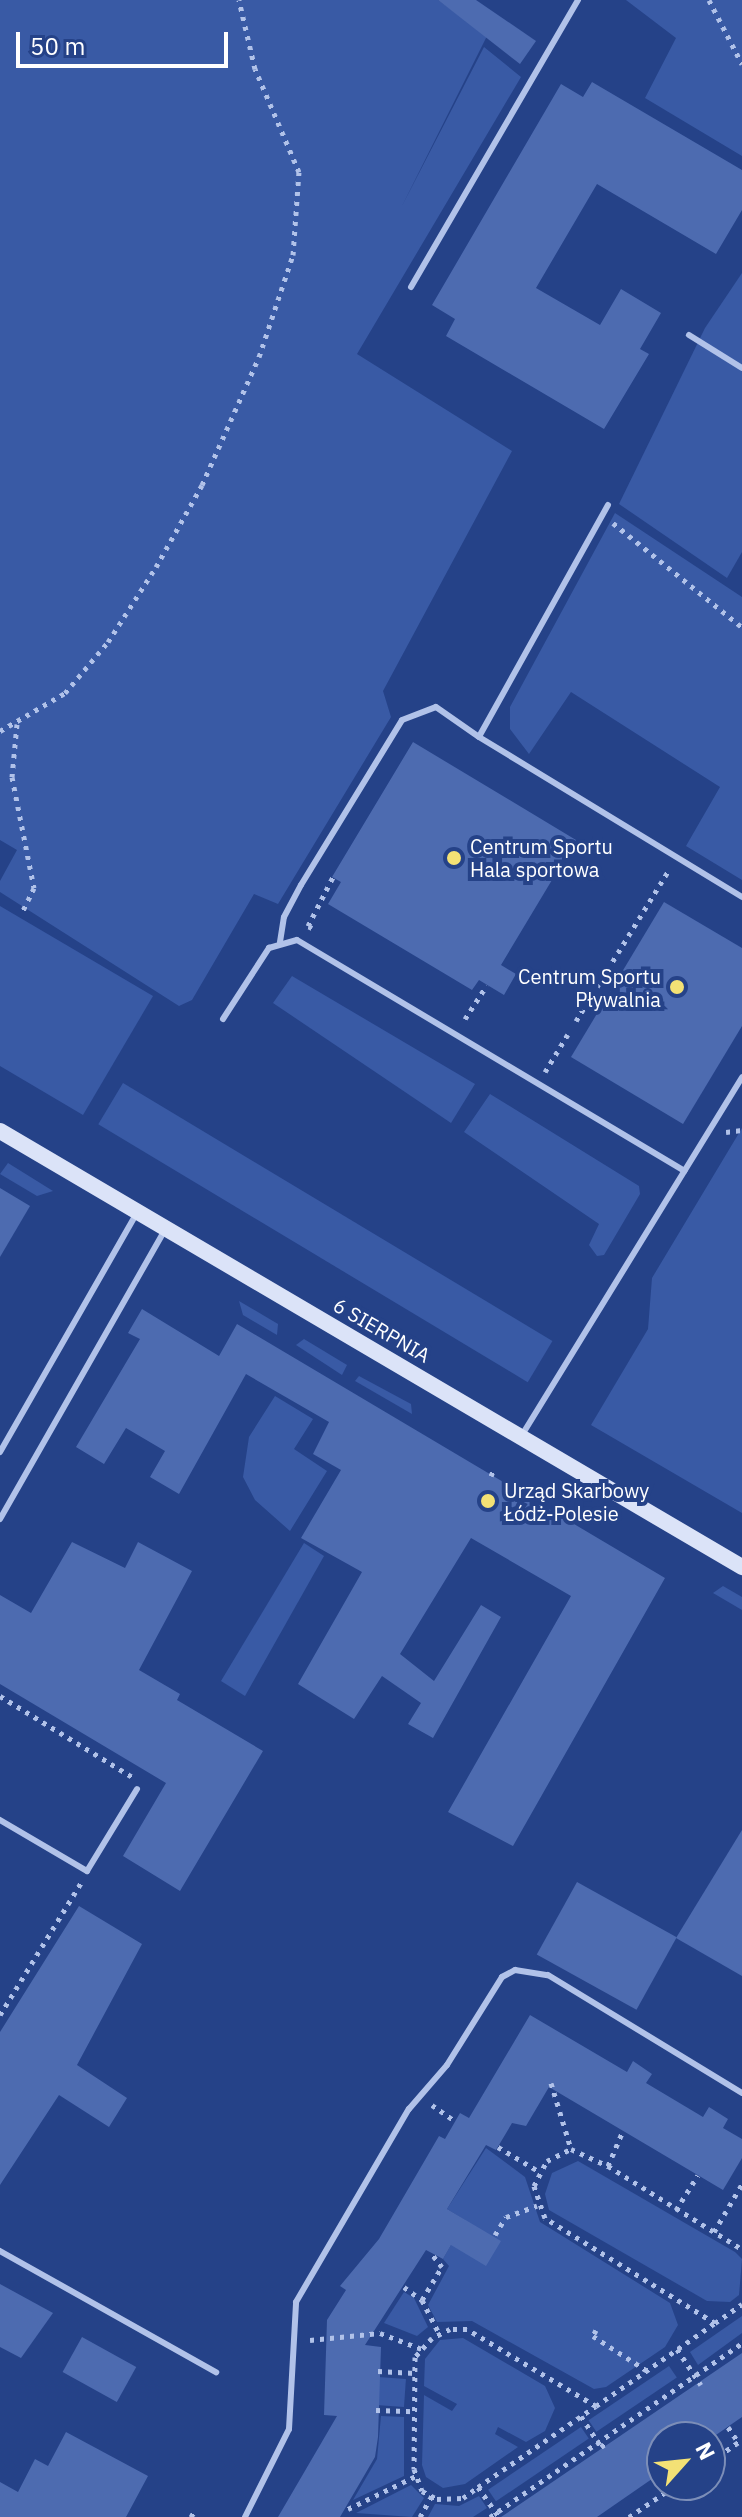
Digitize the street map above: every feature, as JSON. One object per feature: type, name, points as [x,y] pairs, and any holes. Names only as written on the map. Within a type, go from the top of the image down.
[{"type":"street","name":"6 SIERPNIA","points":[[0,1131],[742,1567]]},
{"type":"lane","points":[[411,287],[578,0]]},
{"type":"lane","points":[[689,335],[742,368]]},
{"type":"lane","points":[[479,737],[608,505]]},
{"type":"lane","points":[[280,942],[284,917],[301,885],[402,720],[436,707],[479,737],[742,897]]},
{"type":"lane","points":[[223,1019],[263,954],[280,942],[304,942],[684,1171]]},
{"type":"lane","points":[[522,1435],[742,1077]]},
{"type":"lane","points":[[0,1452],[138,1212]]},
{"type":"lane","points":[[0,1519],[166,1228]]},
{"type":"lane","points":[[0,1820],[87,1871],[137,1789]]},
{"type":"lane","points":[[245,2517],[289,2429],[296,2302],[409,2109],[421,2097],[494,1987],[515,1970],[548,1975],[742,2093]]},
{"type":"lane","points":[[0,2251],[216,2372]]},
{"type":"path","points":[[0,731],[65,693],[108,642],[156,567],[202,485],[259,357],[293,255],[299,172],[255,69],[239,0]]},
{"type":"path","points":[[709,0],[742,64]]},
{"type":"path","points":[[603,515],[742,627]]},
{"type":"path","points":[[17,723],[12,777],[34,888],[22,913]]},
{"type":"path","points":[[576,1021],[678,856]]},
{"type":"path","points":[[321,933],[308,926],[333,877]]},
{"type":"path","points":[[454,1012],[467,1020],[487,985]]},
{"type":"path","points":[[539,1084],[568,1034]]},
{"type":"path","points":[[0,1696],[130,1773],[137,1789]]},
{"type":"path","points":[[0,2015],[87,1871]]},
{"type":"path","points":[[551,2083],[571,2149],[608,2166],[742,2249]]},
{"type":"path","points":[[421,2097],[455,2121]]},
{"type":"path","points":[[608,2166],[623,2131]]},
{"type":"path","points":[[498,2147],[540,2172]]},
{"type":"path","points":[[571,2149],[547,2161],[540,2172],[533,2191],[537,2206],[545,2218],[715,2323]]},
{"type":"path","points":[[676,2210],[698,2175]]},
{"type":"path","points":[[714,2232],[742,2184]]},
{"type":"path","points":[[495,2235],[506,2217],[537,2206]]},
{"type":"path","points":[[422,2300],[442,2267],[431,2253]]},
{"type":"path","points":[[404,2287],[422,2300],[439,2334]]},
{"type":"path","points":[[596,2406],[467,2329],[439,2334],[415,2357],[416,2476],[422,2491],[463,2498],[596,2406],[646,2370],[742,2304]]},
{"type":"path","points":[[596,2330],[593,2336],[646,2370]]},
{"type":"path","points":[[310,2340],[380,2333],[422,2349]]},
{"type":"path","points":[[478,2487],[495,2516],[597,2441],[742,2343]]},
{"type":"path","points":[[677,2349],[701,2385]]},
{"type":"path","points":[[378,2371],[415,2373]]},
{"type":"path","points":[[376,2410],[414,2411]]},
{"type":"path","points":[[581,2416],[597,2441],[605,2444]]},
{"type":"path","points":[[728,2427],[740,2441]]},
{"type":"path","points":[[348,2509],[416,2476]]},
{"type":"path","points":[[420,2517],[432,2495]]},
{"type":"path","points":[[629,2517],[652,2501]]},
{"type":"path","points":[[191,2517],[195,2510]]},
{"type":"shaded area","points":[[0,0],[438,0],[487,36],[402,206],[484,47],[521,77],[357,354],[512,451],[383,691],[391,717],[278,904],[254,894],[192,1000],[179,1006],[0,892],[0,881],[17,850],[0,840]]},
{"type":"shaded area","points":[[626,0],[742,0],[742,156],[645,98],[676,38]]},
{"type":"shaded area","points":[[742,273],[742,552],[727,578],[619,504],[705,328]]},
{"type":"shaded area","points":[[615,513],[742,597],[742,880],[686,846],[720,787],[571,692],[529,754],[510,729],[510,707]]},
{"type":"shaded area","points":[[0,906],[153,996],[83,1115],[0,1066]]},
{"type":"shaded area","points":[[292,976],[475,1084],[451,1123],[273,1003]]},
{"type":"shaded area","points":[[123,1083],[552,1341],[528,1382],[98,1124]]},
{"type":"shaded area","points":[[490,1094],[639,1186],[640,1194],[604,1255],[597,1256],[589,1245],[599,1224],[464,1132]]},
{"type":"shaded area","points":[[742,1128],[742,1513],[591,1425],[648,1329],[652,1278]]},
{"type":"shaded area","points":[[8,1163],[53,1191],[37,1196],[0,1174]]},
{"type":"shaded area","points":[[239,1301],[278,1324],[277,1335],[243,1315]]},
{"type":"shaded area","points":[[304,1339],[347,1365],[342,1375],[296,1345]]},
{"type":"shaded area","points":[[359,1376],[411,1404],[412,1414],[355,1381]]},
{"type":"shaded area","points":[[275,1396],[313,1419],[294,1449],[327,1471],[290,1531],[255,1500],[243,1477],[249,1437]]},
{"type":"shaded area","points":[[304,1543],[324,1556],[245,1696],[221,1681]]},
{"type":"shaded area","points":[[723,1586],[742,1597],[742,1610],[713,1593]]},
{"type":"shaded area","points":[[486,2148],[525,2177],[540,2222],[670,2303],[678,2325],[665,2347],[606,2387],[594,2389],[472,2321],[437,2322],[428,2305],[449,2266],[443,2259],[465,2220],[447,2209]]},
{"type":"shaded area","points":[[578,2161],[735,2252],[742,2259],[739,2295],[730,2302],[707,2301],[549,2210],[545,2194],[552,2173]]},
{"type":"shaded area","points":[[404,2292],[414,2298],[428,2327],[417,2336],[384,2323]]},
{"type":"shaded area","points":[[742,2316],[742,2333],[698,2365],[690,2352]]},
{"type":"shaded area","points":[[463,2338],[545,2386],[555,2408],[545,2431],[526,2442],[498,2427],[495,2434],[518,2447],[465,2484],[443,2488],[426,2477],[422,2465],[424,2395],[452,2411],[457,2404],[424,2386],[425,2359],[440,2340]]},
{"type":"shaded area","points":[[669,2366],[677,2378],[596,2432],[589,2420]]},
{"type":"shaded area","points":[[378,2377],[406,2379],[404,2407],[376,2405]]},
{"type":"shaded area","points":[[381,2416],[404,2417],[404,2476],[353,2500],[377,2459]]},
{"type":"shaded area","points":[[581,2427],[589,2439],[496,2501],[488,2490]]},
{"type":"shaded area","points":[[411,2485],[424,2498],[412,2517],[356,2513]]},
{"type":"shaded area","points":[[479,2496],[487,2508],[473,2517],[428,2517],[435,2504],[459,2506]]},
{"type":"building","points":[[438,0],[476,0],[536,41],[520,64]]},
{"type":"building","points":[[592,82],[742,170],[742,210],[716,254],[597,184],[536,288],[600,325],[621,289],[661,313],[640,349],[649,354],[604,429],[446,336],[455,319],[432,305],[561,84],[583,97]]},
{"type":"building","name":"Centrum Sportu Hala sportowa","points":[[413,742],[576,840],[501,965],[516,974],[504,995],[479,980],[472,990],[328,904],[341,882],[332,877]]},
{"type":"building","name":"Centrum Sportu Pływalnia","points":[[664,902],[742,948],[742,1026],[683,1124],[571,1057]]},
{"type":"building","points":[[0,1188],[30,1206],[0,1257]]},
{"type":"building","points":[[142,1309],[219,1356],[237,1324],[665,1578],[513,1846],[448,1812],[571,1596],[471,1538],[400,1654],[434,1681],[481,1605],[501,1617],[433,1738],[408,1724],[421,1703],[382,1676],[354,1719],[298,1684],[362,1572],[301,1538],[341,1470],[313,1454],[329,1422],[246,1374],[179,1494],[150,1477],[165,1451],[126,1428],[104,1464],[76,1447],[140,1339],[128,1333]]},
{"type":"building","points":[[72,1542],[125,1568],[138,1542],[192,1571],[139,1670],[180,1694],[177,1700],[263,1751],[180,1891],[123,1856],[166,1783],[0,1684],[0,1595],[31,1613]]},
{"type":"building","points":[[742,1830],[742,1976],[676,1938]]},
{"type":"building","points":[[577,1882],[677,1937],[636,2010],[537,1955]]},
{"type":"building","points":[[79,1906],[142,1944],[77,2065],[127,2098],[109,2127],[59,2095],[0,2185],[0,2032]]},
{"type":"building","points":[[530,2015],[627,2072],[633,2061],[652,2074],[646,2083],[703,2117],[709,2107],[728,2119],[723,2128],[742,2139],[742,2158],[723,2190],[549,2087],[526,2126],[512,2123],[496,2150],[486,2145],[447,2209],[501,2241],[486,2266],[451,2245],[443,2259],[426,2250],[365,2345],[381,2347],[378,2437],[375,2457],[340,2517],[278,2517],[337,2416],[324,2415],[327,2320],[346,2290],[340,2286],[379,2239],[439,2136],[445,2139],[460,2113],[469,2118]]},
{"type":"building","points":[[0,2284],[53,2313],[21,2358],[0,2347]]},
{"type":"building","points":[[82,2337],[136,2367],[117,2402],[63,2372]]},
{"type":"building","points":[[742,2353],[742,2417],[726,2428],[726,2421],[646,2421],[646,2483],[597,2517],[501,2517]]},
{"type":"building","points":[[66,2432],[148,2476],[126,2517],[0,2517],[0,2482],[18,2492],[35,2459],[48,2466]]},
{"type":"place","name":"Centrum Sportu Hala sportowa","points":[[454,858]]},
{"type":"place","name":"Centrum Sportu Pływalnia","points":[[677,987]]},
{"type":"place","name":"Urząd Skarbowy Łódż-Polesie","points":[[488,1501]]}]
